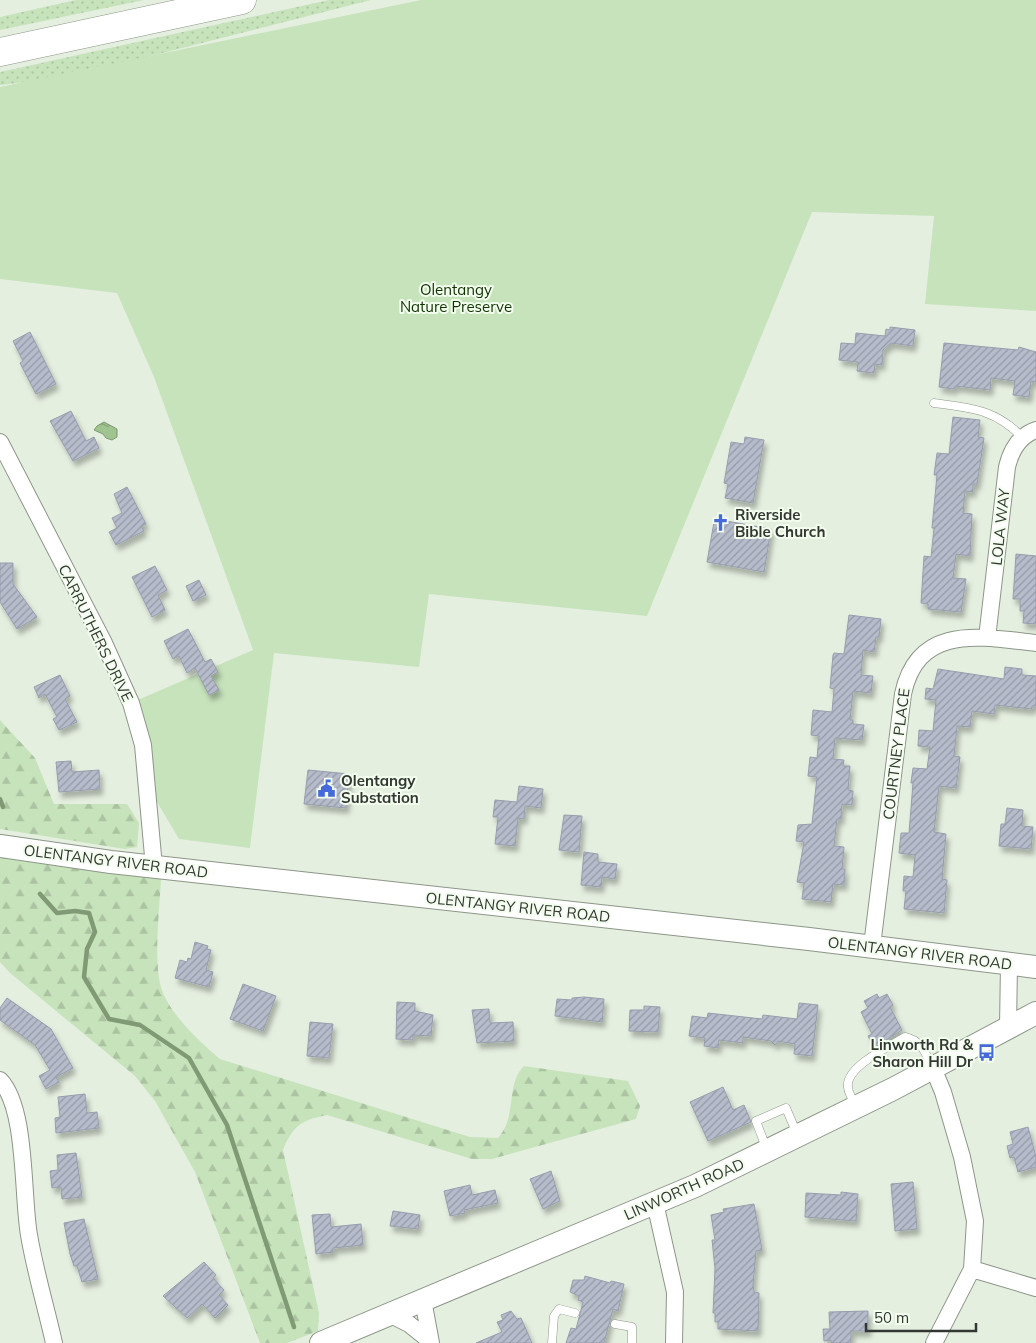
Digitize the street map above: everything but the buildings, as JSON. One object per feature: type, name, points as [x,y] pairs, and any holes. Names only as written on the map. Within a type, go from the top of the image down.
[{"type":"highway","points":[[0,52],[242,0]]},
{"type":"main road","name":"OLENTANGY RIVER ROAD","points":[[0,846],[154,867],[872,946],[1036,967]]},
{"type":"main road","name":"LINWORTH ROAD","points":[[321,1343],[655,1203],[768,1151],[933,1068],[1036,1013]]},
{"type":"street","name":"LOLA WAY","points":[[987,638],[1006,467],[1009,456],[1029,433]]},
{"type":"street","name":"CARRUTHERS DRIVE","points":[[0,442],[104,643],[131,703],[143,745],[154,867]]},
{"type":"street","name":"COURTNEY PLACE","points":[[872,946],[906,679],[919,656],[937,644],[951,639],[987,638],[1036,643]]},
{"type":"street","points":[[1008,1027],[1009,964]]},
{"type":"street","points":[[933,1068],[943,1092],[962,1157],[975,1221],[972,1269],[934,1343]]},
{"type":"street","points":[[0,1080],[7,1087],[19,1125],[29,1235],[54,1343]]},
{"type":"street","points":[[655,1203],[675,1292],[674,1343]]},
{"type":"street","points":[[972,1269],[1036,1288]]},
{"type":"street","points":[[423,1300],[430,1341]]},
{"type":"street","points":[[389,1314],[410,1324],[430,1341]]},
{"type":"lane","points":[[934,403],[989,412],[1010,425],[1029,433]]},
{"type":"lane","points":[[857,1107],[848,1088],[848,1079],[854,1070],[906,1037],[916,1040],[922,1046],[933,1068]]},
{"type":"lane","points":[[768,1151],[756,1121],[786,1108],[798,1136]]},
{"type":"lane","points":[[552,1343],[554,1316],[559,1309],[574,1313]]},
{"type":"lane","points":[[614,1324],[632,1327],[632,1343]]},
{"type":"green space","points":[[76,0],[144,0],[0,30],[0,17]]},
{"type":"green space","points":[[329,0],[371,0],[68,77],[0,85],[0,72]]},
{"type":"green space","name":"Olentangy Nature Preserve","points":[[421,0],[1036,0],[1036,311],[925,304],[934,216],[812,212],[647,616],[429,594],[419,667],[274,653],[250,848],[179,839],[147,785],[131,703],[253,650],[154,377],[117,293],[0,279],[0,87]]},
{"type":"green space","points":[[0,720],[35,758],[54,804],[127,804],[139,823],[137,847],[125,849],[0,829]]},
{"type":"green space","points":[[0,854],[161,878],[157,953],[163,993],[180,1020],[220,1059],[470,1137],[498,1138],[508,1120],[515,1082],[524,1066],[628,1081],[640,1106],[636,1119],[492,1159],[472,1159],[327,1115],[311,1119],[299,1125],[283,1150],[319,1313],[318,1331],[287,1343],[260,1343],[195,1172],[155,1101],[135,1076],[10,973],[0,962]]},
{"type":"water","points":[[104,422],[117,429],[117,437],[112,440],[94,430]]},
{"type":"waterway","points":[[0,799],[3,807]]},
{"type":"waterway","points":[[40,894],[57,913],[75,911],[89,913],[95,932],[87,949],[84,977],[109,1019],[140,1025],[189,1058],[227,1125],[294,1327]]},
{"type":"place","name":"Riverside Bible Church","points":[[721,523]]},
{"type":"place","name":"Olentangy Substation","points":[[327,789]]},
{"type":"place","name":"Linworth Rd & Sharon Hill Dr","points":[[987,1053]]}]
